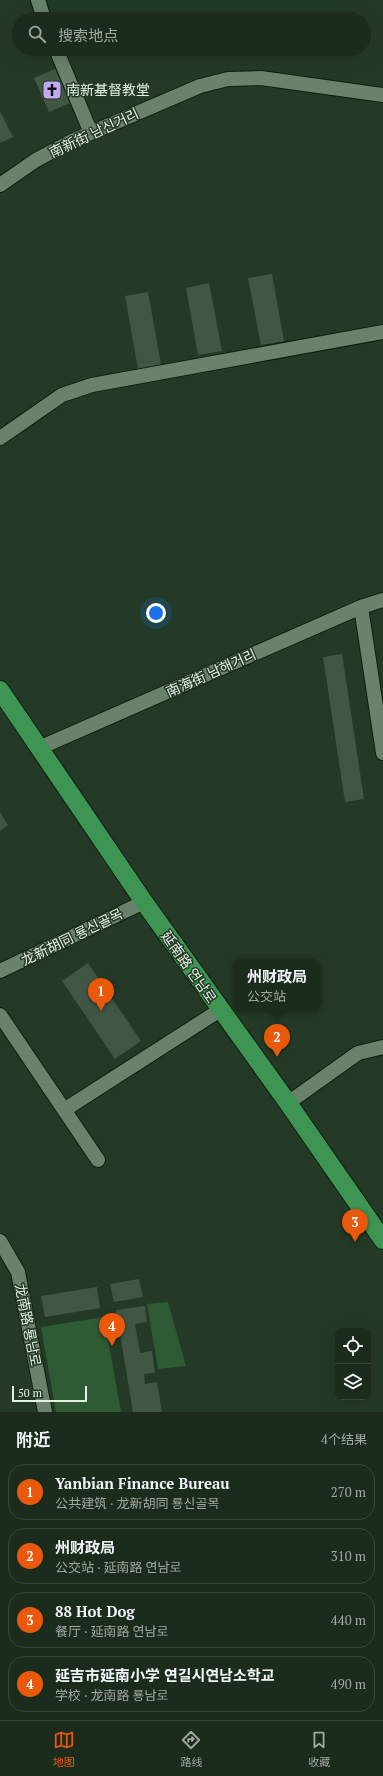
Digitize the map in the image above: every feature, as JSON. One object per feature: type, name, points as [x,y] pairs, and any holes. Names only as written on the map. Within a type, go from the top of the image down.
[{"type":"main road","name":"延南路 연남로","points":[[1,693],[144,902],[288,1103],[383,1240]]},
{"type":"street","points":[[38,0],[42,12]]},
{"type":"street","points":[[59,56],[91,133]]},
{"type":"street","name":"南新街 남신거리","points":[[0,185],[36,160],[91,133],[200,86],[228,79],[261,78],[383,95]]},
{"type":"street","points":[[0,438],[62,395],[92,385],[383,332]]},
{"type":"street","name":"南海街 남해거리","points":[[39,748],[361,607],[383,600]]},
{"type":"street","points":[[361,607],[383,753]]},
{"type":"street","name":"龙新胡同 룡신골목","points":[[0,971],[144,902]]},
{"type":"street","points":[[64,1110],[220,1010]]},
{"type":"street","points":[[0,1015],[98,1160]]},
{"type":"street","points":[[288,1103],[358,1053],[383,1048]]},
{"type":"street","name":"龙南路 룡남로","points":[[0,1241],[18,1272],[45,1412]]},
{"type":"green space","points":[[168,1302],[186,1366],[158,1369],[147,1304]]},
{"type":"green space","points":[[104,1317],[121,1412],[56,1412],[41,1327]]},
{"type":"building","name":"南新基督教堂","points":[[55,69],[70,103],[49,112],[34,78]]},
{"type":"building","points":[[0,111],[13,137],[0,143]]},
{"type":"building","points":[[272,274],[284,341],[261,345],[248,278]]},
{"type":"building","points":[[209,283],[222,351],[198,355],[186,288]]},
{"type":"building","points":[[148,292],[161,365],[138,369],[125,296]]},
{"type":"building","points":[[342,654],[364,799],[345,802],[323,657]]},
{"type":"building","points":[[0,812],[8,825],[0,831]]},
{"type":"building","points":[[88,963],[141,1041],[115,1059],[62,981]]},
{"type":"building","points":[[139,1279],[143,1297],[114,1302],[110,1284]]},
{"type":"building","points":[[97,1287],[100,1308],[45,1317],[41,1296]]},
{"type":"building","points":[[145,1306],[147,1322],[135,1324],[140,1353],[152,1351],[155,1373],[144,1374],[145,1384],[157,1382],[162,1412],[133,1412],[116,1310]]},
{"type":"place","name":"南新基督教堂","points":[[52,90]]},
{"type":"place","name":"Yanbian Finance Bureau","points":[[101,1011]]},
{"type":"place","name":"州财政局","points":[[277,1057]]},
{"type":"place","name":"88 Hot Dog","points":[[355,1242]]},
{"type":"place","name":"延吉市延南小学 연길시연남소학교","points":[[112,1346]]}]
